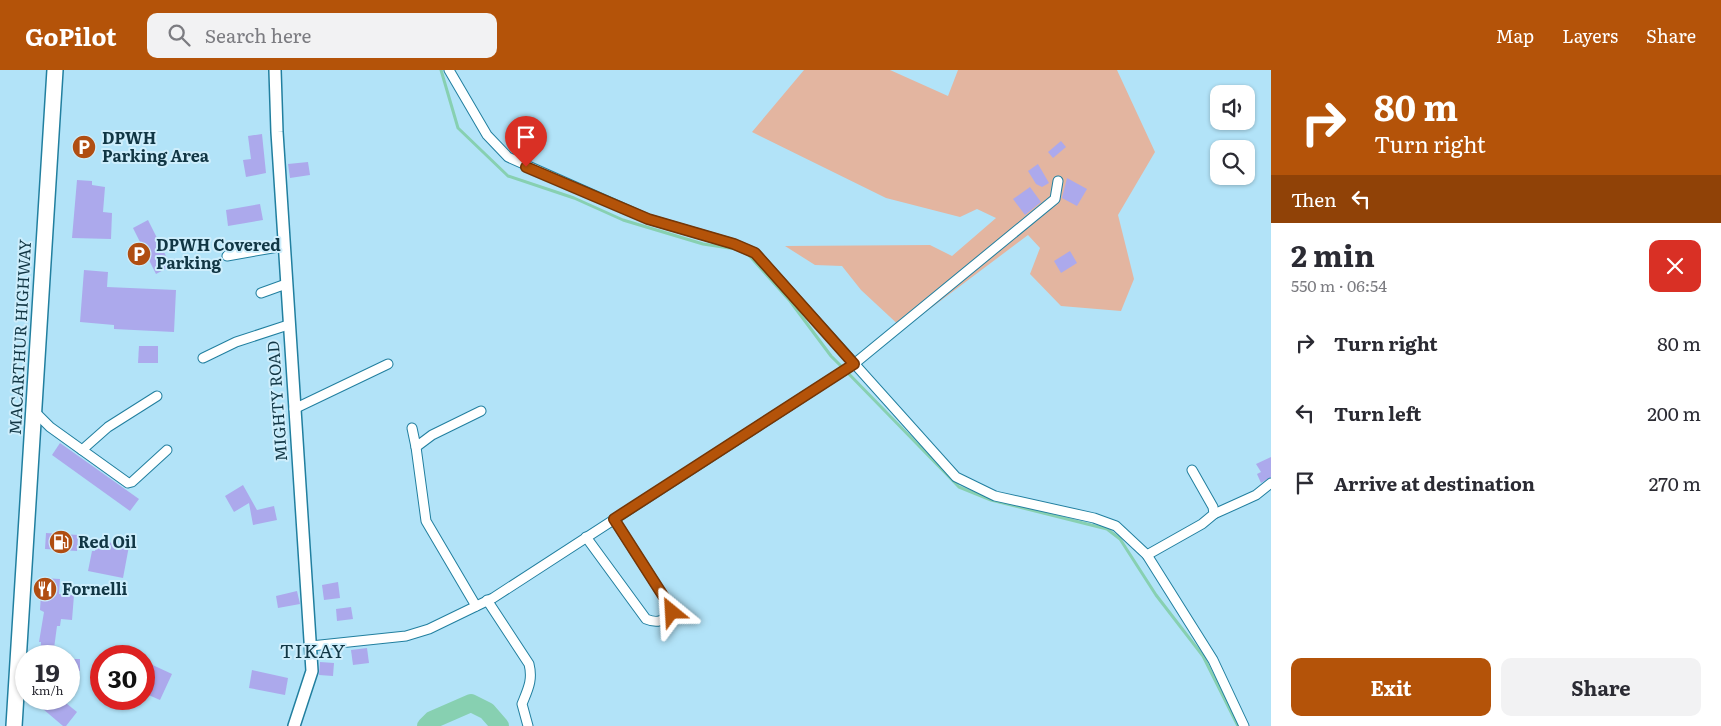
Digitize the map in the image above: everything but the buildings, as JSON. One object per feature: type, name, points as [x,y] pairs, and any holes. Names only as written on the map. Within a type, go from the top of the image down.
[{"type":"highway","name":"MACARTHUR HIGHWAY","points":[[14,726],[55,70]]},
{"type":"street","name":"MIGHTY ROAD","points":[[275,70],[288,325],[312,671],[294,726]]},
{"type":"street","points":[[449,70],[487,135],[508,157],[648,219],[734,244],[755,253],[956,477],[995,496],[1094,518],[1116,526],[1147,555],[1212,660],[1244,726]]},
{"type":"street","points":[[311,646],[406,636],[430,629],[487,600],[854,364],[1055,199],[1059,186],[1058,180]]},
{"type":"street","points":[[227,256],[284,246]]},
{"type":"street","points":[[261,293],[286,284]]},
{"type":"street","points":[[203,358],[236,342],[288,325]]},
{"type":"street","points":[[294,409],[388,364]]},
{"type":"street","points":[[82,450],[108,427],[156,396]]},
{"type":"street","points":[[34,411],[50,427],[128,483],[132,482],[167,450]]},
{"type":"street","points":[[416,447],[432,435],[481,411]]},
{"type":"street","points":[[412,428],[426,521],[476,606]]},
{"type":"street","points":[[1192,470],[1213,507],[1214,514]]},
{"type":"street","points":[[1147,555],[1202,524],[1214,514],[1256,495],[1271,483]]},
{"type":"street","points":[[586,537],[646,619],[653,622],[663,621],[672,612],[669,605],[614,519]]},
{"type":"street","points":[[487,600],[529,664],[532,675],[522,704],[528,726]]},
{"type":"shaded area","points":[[804,70],[890,70],[948,96],[958,70],[1117,70],[1155,152],[1118,215],[1134,279],[1121,311],[1061,306],[1030,274],[1040,248],[1028,235],[903,329],[861,290],[842,266],[815,265],[785,246],[930,245],[952,256],[996,218],[977,209],[960,217],[886,198],[752,132]]},
{"type":"waterway","points":[[441,70],[458,128],[508,176],[574,198],[623,220],[703,244],[736,249]]},
{"type":"waterway","points":[[747,253],[790,301],[831,356],[842,367]]},
{"type":"waterway","points":[[847,372],[959,487],[991,500],[1107,529],[1120,539],[1156,595],[1203,656],[1238,726]]},
{"type":"waterway","points":[[426,726],[432,720],[471,703],[487,711],[500,726]]},
{"type":"place","name":"DPWH Parking Area","points":[[84,147]]},
{"type":"place","name":"DPWH Covered Parking","points":[[139,254]]},
{"type":"place","name":"Red Oil","points":[[61,542]]},
{"type":"place","name":"Fornelli","points":[[45,589]]},
{"type":"district","name":"TIKAY","points":[[313,651]]},
{"type":"route","points":[[526,167],[592,193],[648,219],[734,244],[755,253],[854,364],[738,437],[614,519],[672,612]]}]
